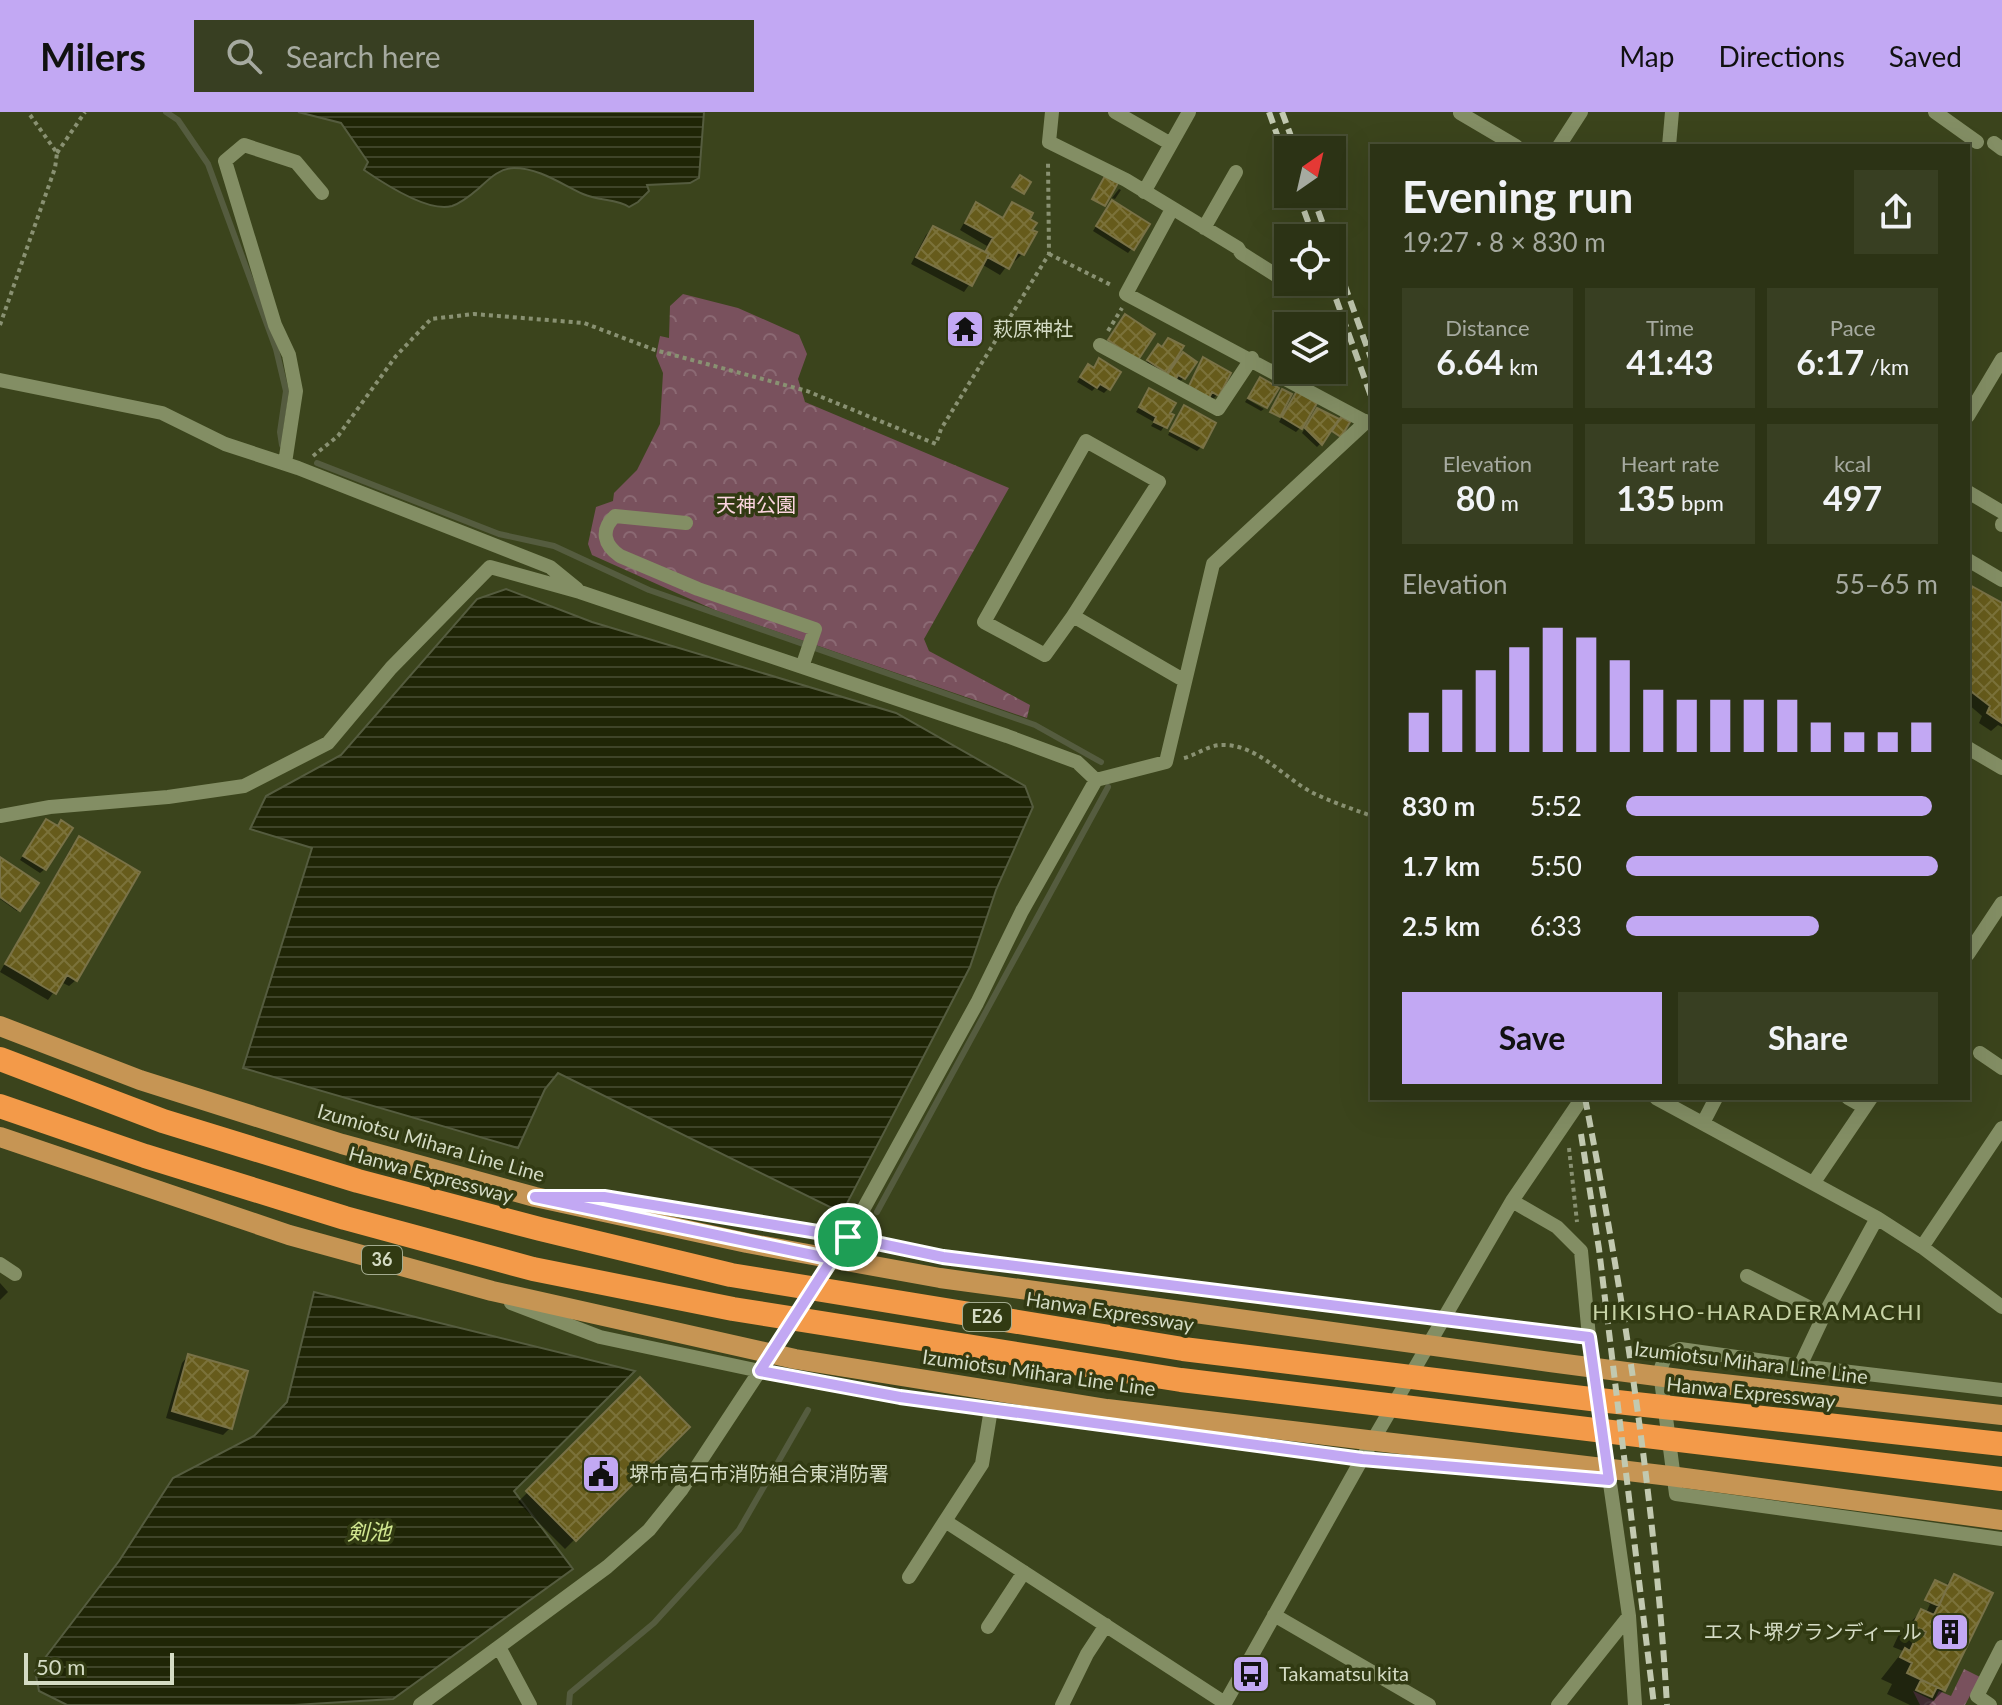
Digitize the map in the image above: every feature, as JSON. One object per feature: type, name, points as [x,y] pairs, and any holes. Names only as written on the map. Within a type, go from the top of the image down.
[{"type":"highway","name":"Hanwa Expressway","points":[[0,1059],[163,1121],[358,1181],[731,1275],[1183,1349],[1599,1400],[2002,1444]]},
{"type":"highway","name":"E26","points":[[0,1106],[145,1156],[345,1218],[533,1269],[733,1309],[1181,1380],[2002,1479]]},
{"type":"main road","name":"Izumiotsu Mihara Line Line","points":[[0,1026],[140,1080],[342,1144],[535,1197],[832,1259],[940,1278],[1687,1380],[2002,1415]]},
{"type":"main road","name":"Izumiotsu Mihara Line Line","points":[[0,1137],[289,1235],[766,1363],[1146,1414],[1670,1476],[2002,1520]]},
{"type":"street","points":[[1052,112],[1049,142],[1144,192],[1238,248],[1274,274]]},
{"type":"street","points":[[1115,112],[1171,144]]},
{"type":"street","points":[[1144,192],[1189,112]]},
{"type":"street","points":[[1560,144],[1581,112]]},
{"type":"street","points":[[1669,144],[1672,112]]},
{"type":"street","points":[[1935,112],[1977,142]]},
{"type":"street","points":[[1460,113],[1513,144]]},
{"type":"street","points":[[292,465],[296,391],[289,355],[275,325],[225,161],[244,145],[296,162],[322,193]]},
{"type":"street","points":[[1204,228],[1236,172]]},
{"type":"street","points":[[420,1705],[607,1567],[649,1530],[682,1489],[848,1237],[977,1003],[1022,911],[1096,780],[1166,762],[1213,564],[1369,421],[1127,294],[1172,209]]},
{"type":"street","points":[[1100,345],[1218,409],[1252,358]]},
{"type":"street","points":[[1970,413],[2002,359]]},
{"type":"street","points":[[0,380],[162,413],[225,444],[292,465],[550,567],[580,592]]},
{"type":"street","points":[[1086,441],[1159,482],[1073,616],[1045,655],[984,622],[1086,441]]},
{"type":"street","points":[[1970,493],[2002,512]]},
{"type":"street","points":[[686,523],[615,516],[608,522],[606,542],[620,556],[698,589],[815,629],[802,667]]},
{"type":"street","points":[[1970,561],[2002,580]]},
{"type":"street","points":[[0,816],[50,807],[168,797],[244,786],[328,743],[391,668],[490,567],[580,592],[1077,762],[1096,780]]},
{"type":"street","points":[[1073,616],[1185,681]]},
{"type":"street","points":[[1970,749],[2002,768]]},
{"type":"street","points":[[1970,951],[2002,903]]},
{"type":"street","points":[[1980,1053],[2002,1068]]},
{"type":"street","points":[[945,1521],[1224,1704],[1512,1201],[1581,1100]]},
{"type":"street","points":[[1660,1100],[1877,1218],[1922,1247],[2002,1307]]},
{"type":"street","points":[[1703,1123],[1715,1100]]},
{"type":"street","points":[[1814,1182],[1868,1103]]},
{"type":"street","points":[[1922,1247],[2002,1128]]},
{"type":"street","points":[[535,1197],[604,1197],[848,1237],[943,1257],[1589,1337]]},
{"type":"street","points":[[1512,1201],[1557,1227],[1581,1251],[1589,1337],[1629,1616],[1635,1705]]},
{"type":"street","points":[[1800,1366],[1877,1218]]},
{"type":"street","points":[[0,1264],[15,1274]]},
{"type":"street","points":[[1747,1276],[1824,1315]]},
{"type":"street","points":[[2002,1390],[1680,1349],[1669,1352],[1660,1372],[1676,1494],[2002,1539]]},
{"type":"street","points":[[766,1363],[900,1397],[1362,1459],[1609,1480]]},
{"type":"street","points":[[909,1577],[982,1464],[991,1409]]},
{"type":"street","points":[[988,1627],[1024,1572]]},
{"type":"street","points":[[1274,1615],[1429,1705]]},
{"type":"street","points":[[1558,1705],[1629,1616]]},
{"type":"street","points":[[1062,1705],[1087,1654],[1106,1625]]},
{"type":"street","points":[[499,1647],[530,1705]]},
{"type":"street","points":[[1990,1705],[1977,1696],[2002,1647]]},
{"type":"path","points":[[28,112],[57,153]]},
{"type":"path","points":[[0,325],[55,168],[57,153],[85,112]]},
{"type":"path","points":[[292,465],[338,436],[396,356],[431,319],[474,314],[584,323],[655,350],[807,391],[936,444],[941,429],[1049,254],[1049,142]]},
{"type":"path","points":[[1049,254],[1127,294],[1100,345]]},
{"type":"path","points":[[1166,762],[1189,757],[1212,746],[1249,749],[1284,776],[1313,793],[1370,815]]},
{"type":"path","points":[[1566,1120],[1581,1251]]},
{"type":"green space","name":"天神公園","points":[[683,294],[738,308],[799,335],[807,354],[798,379],[805,402],[1009,488],[924,639],[929,651],[1030,705],[1027,718],[717,611],[592,555],[588,544],[596,507],[613,501],[614,493],[637,470],[660,424],[663,373],[656,356],[660,336],[669,338],[670,306]]},
{"type":"green space","points":[[1964,1669],[1980,1677],[1965,1705],[1920,1705],[1913,1691],[1934,1701],[1939,1691],[1951,1696]]},
{"type":"water","points":[[298,112],[704,112],[699,178],[690,183],[647,185],[649,191],[629,207],[589,196],[532,171],[509,169],[494,175],[455,205],[442,207],[406,196],[364,170],[368,162],[341,123]]},
{"type":"water","points":[[506,589],[592,622],[896,713],[1025,786],[1033,807],[996,890],[970,967],[842,1213],[558,1073],[545,1089],[518,1148],[243,1068],[312,848],[250,829],[266,796],[341,755],[477,599]]},
{"type":"water","name":"剣池","points":[[314,1292],[635,1371],[514,1491],[573,1569],[393,1699],[294,1705],[67,1705],[39,1691],[35,1671],[119,1561],[173,1478],[254,1436],[287,1402]]},
{"type":"building","points":[[1020,175],[1031,182],[1024,194],[1012,187]]},
{"type":"building","points":[[1105,176],[1118,183],[1105,206],[1092,199]]},
{"type":"building","points":[[1112,200],[1150,224],[1134,250],[1096,226]]},
{"type":"building","points":[[976,202],[1003,218],[1012,202],[1033,213],[1030,219],[1037,223],[1032,230],[1037,232],[1024,255],[1018,252],[1009,269],[987,257],[989,254],[985,252],[993,238],[965,223]]},
{"type":"building","points":[[933,226],[989,254],[972,286],[916,257]]},
{"type":"building","points":[[1125,314],[1155,334],[1138,360],[1108,340]]},
{"type":"building","points":[[1168,338],[1184,346],[1167,373],[1147,360],[1158,344],[1162,347]]},
{"type":"building","points":[[1183,352],[1197,362],[1185,379],[1178,375],[1175,381],[1167,375]]},
{"type":"building","points":[[1203,357],[1231,373],[1219,396],[1212,392],[1209,398],[1189,386]]},
{"type":"building","points":[[1099,358],[1121,372],[1110,390],[1100,384],[1097,388],[1080,377],[1088,364],[1094,368]]},
{"type":"building","points":[[1260,377],[1279,388],[1267,408],[1248,398]]},
{"type":"building","points":[[1149,388],[1176,403],[1167,428],[1154,422],[1156,417],[1139,407]]},
{"type":"building","points":[[1282,389],[1292,394],[1280,417],[1270,412]]},
{"type":"building","points":[[1297,391],[1317,403],[1302,429],[1282,417]]},
{"type":"building","points":[[1184,405],[1216,423],[1203,448],[1170,431]]},
{"type":"building","points":[[1317,408],[1339,419],[1322,445],[1305,428]]},
{"type":"building","points":[[1341,417],[1350,422],[1341,437],[1332,431]]},
{"type":"building","points":[[1970,585],[2002,603],[2002,723],[1987,713],[1990,706],[1970,691]]},
{"type":"building","points":[[46,819],[58,826],[61,820],[73,828],[46,870],[23,856]]},
{"type":"building","points":[[79,836],[140,872],[77,981],[67,975],[56,994],[5,964]]},
{"type":"building","points":[[0,857],[39,883],[20,911],[0,897]]},
{"type":"building","points":[[188,1354],[248,1371],[232,1429],[172,1411]]},
{"type":"building","points":[[640,1377],[690,1427],[576,1541],[526,1491]]},
{"type":"building","name":"エスト堺グランディール","points":[[1954,1574],[1993,1593],[1945,1691],[1907,1673],[1912,1663],[1900,1657],[1905,1648],[1910,1651],[1918,1633],[1924,1636],[1926,1632],[1913,1625],[1921,1609],[1934,1615]]},
{"type":"building","points":[[1935,1580],[1948,1586],[1939,1606],[1925,1600]]},
{"type":"building","points":[[1921,1680],[1937,1687],[1932,1697],[1916,1690]]},
{"type":"waterway","points":[[166,112],[178,120],[208,164],[276,349],[286,391],[280,432],[282,445]]},
{"type":"waterway","points":[[317,463],[499,534],[554,546],[649,590],[1035,725],[1101,762]]},
{"type":"waterway","points":[[877,1212],[1108,787]]},
{"type":"waterway","points":[[569,1705],[570,1693],[654,1623],[739,1530],[808,1410]]},
{"type":"railway","points":[[1269,112],[1277,136]]},
{"type":"railway","points":[[1282,112],[1291,136]]},
{"type":"railway","points":[[1303,208],[1309,224]]},
{"type":"railway","points":[[1317,208],[1323,224]]},
{"type":"railway","points":[[1346,289],[1370,355]]},
{"type":"railway","points":[[1335,296],[1370,393]]},
{"type":"railway","points":[[1585,1100],[1613,1249],[1636,1400],[1655,1553],[1667,1705]]},
{"type":"railway","points":[[1581,1134],[1599,1249],[1654,1705]]},
{"type":"place","name":"萩原神社","points":[[965,329]]},
{"type":"place","name":"堺市高石市消防組合東消防署","points":[[601,1474]]},
{"type":"place","name":"エスト堺グランディール","points":[[1950,1632]]},
{"type":"place","name":"Takamatsu kita","points":[[1251,1674]]},
{"type":"district","name":"HIKISHO-HARADERAMACHI","points":[[1758,1312]]},
{"type":"route","points":[[535,1197],[604,1197],[848,1237],[943,1257],[1589,1337],[1609,1480],[1362,1459],[900,1397],[760,1371],[832,1259],[535,1197]]}]
